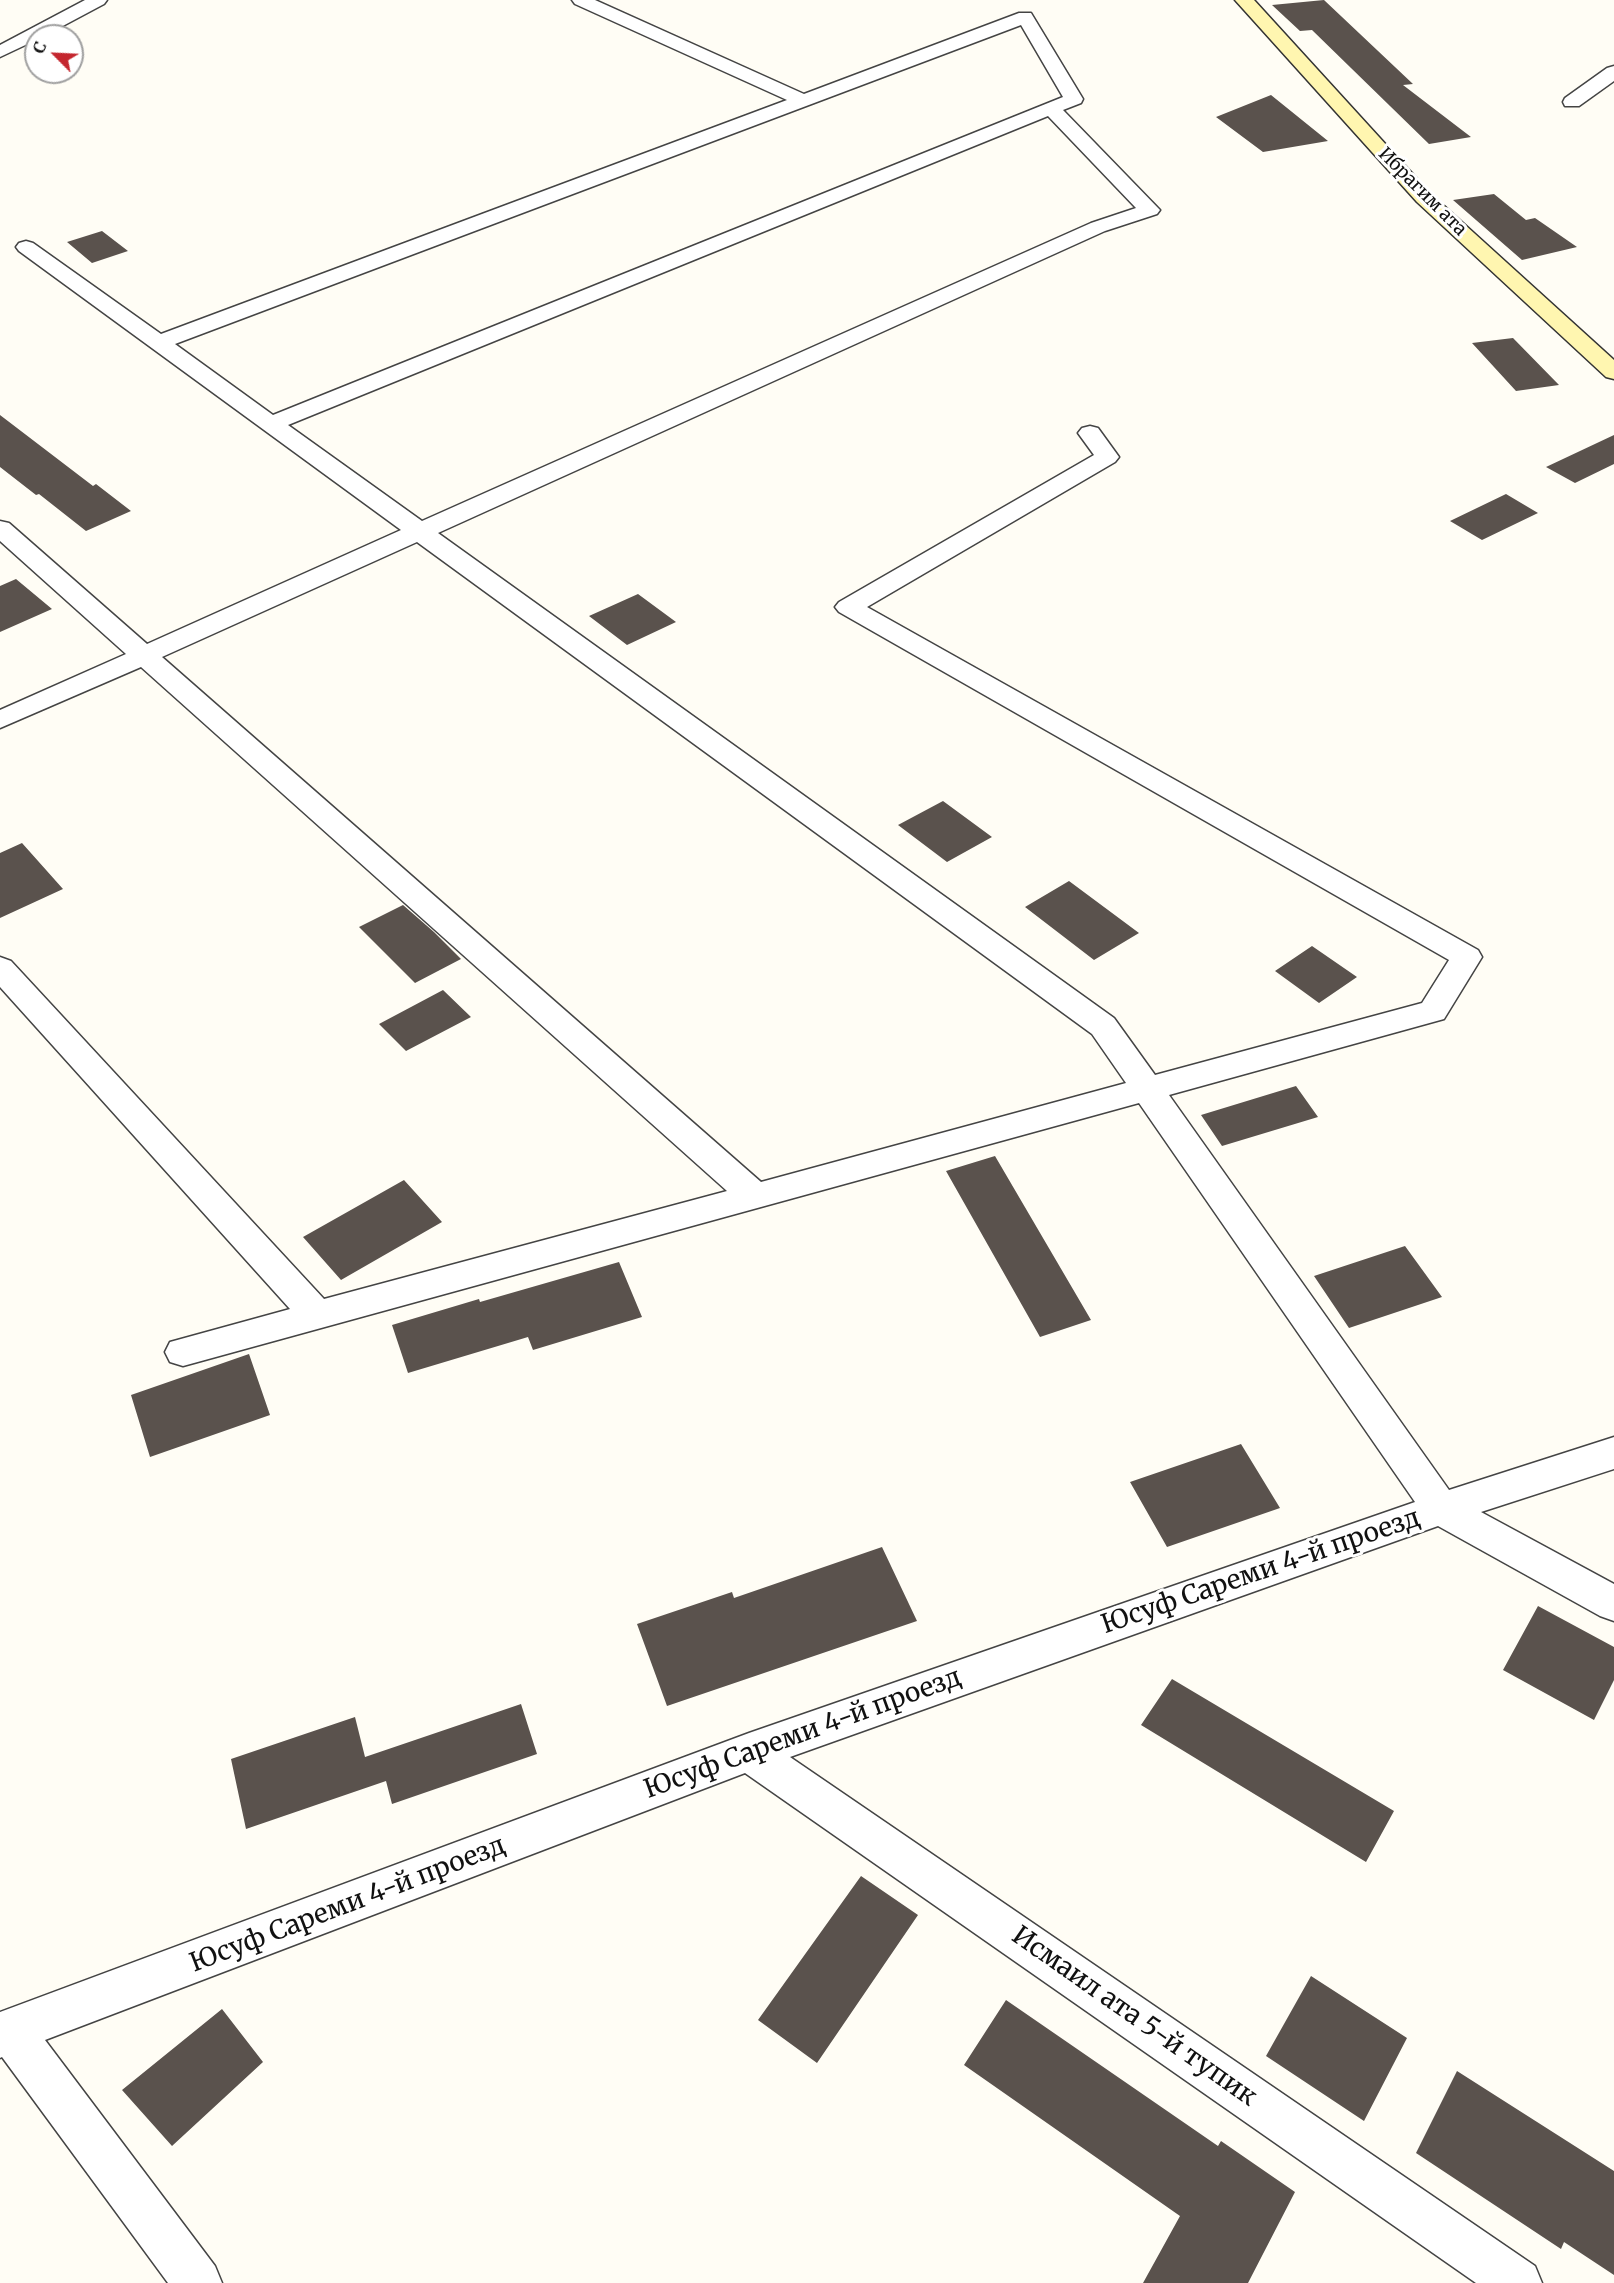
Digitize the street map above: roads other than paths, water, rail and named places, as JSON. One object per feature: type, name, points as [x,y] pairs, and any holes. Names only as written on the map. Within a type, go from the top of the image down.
[{"type":"street","points":[[0,52],[98,0]]},
{"type":"street","points":[[580,0],[804,101]]},
{"type":"street","name":"Ибрагим ата","points":[[1244,0],[1424,198],[1613,370]]},
{"type":"street","points":[[158,343],[1025,17],[1074,99],[271,424]]},
{"type":"street","points":[[1572,102],[1614,72]]},
{"type":"street","points":[[0,720],[1098,227],[1150,210],[1050,108]]},
{"type":"street","points":[[26,247],[1103,1026],[1441,1509],[1614,1604]]},
{"type":"street","points":[[183,1352],[1433,1011],[1467,957],[848,607],[1107,457],[1090,433]]},
{"type":"street","points":[[0,528],[755,1196]]},
{"type":"street","points":[[0,968],[317,1315]]},
{"type":"street","name":"Юсуф Сареми 4-й проезд","points":[[6,2034],[749,1752],[1441,1509],[1614,1453]]},
{"type":"street","name":"Исмаил ата 5-й тупик","points":[[749,1752],[1518,2283]]},
{"type":"street","points":[[6,2034],[198,2283]]}]
